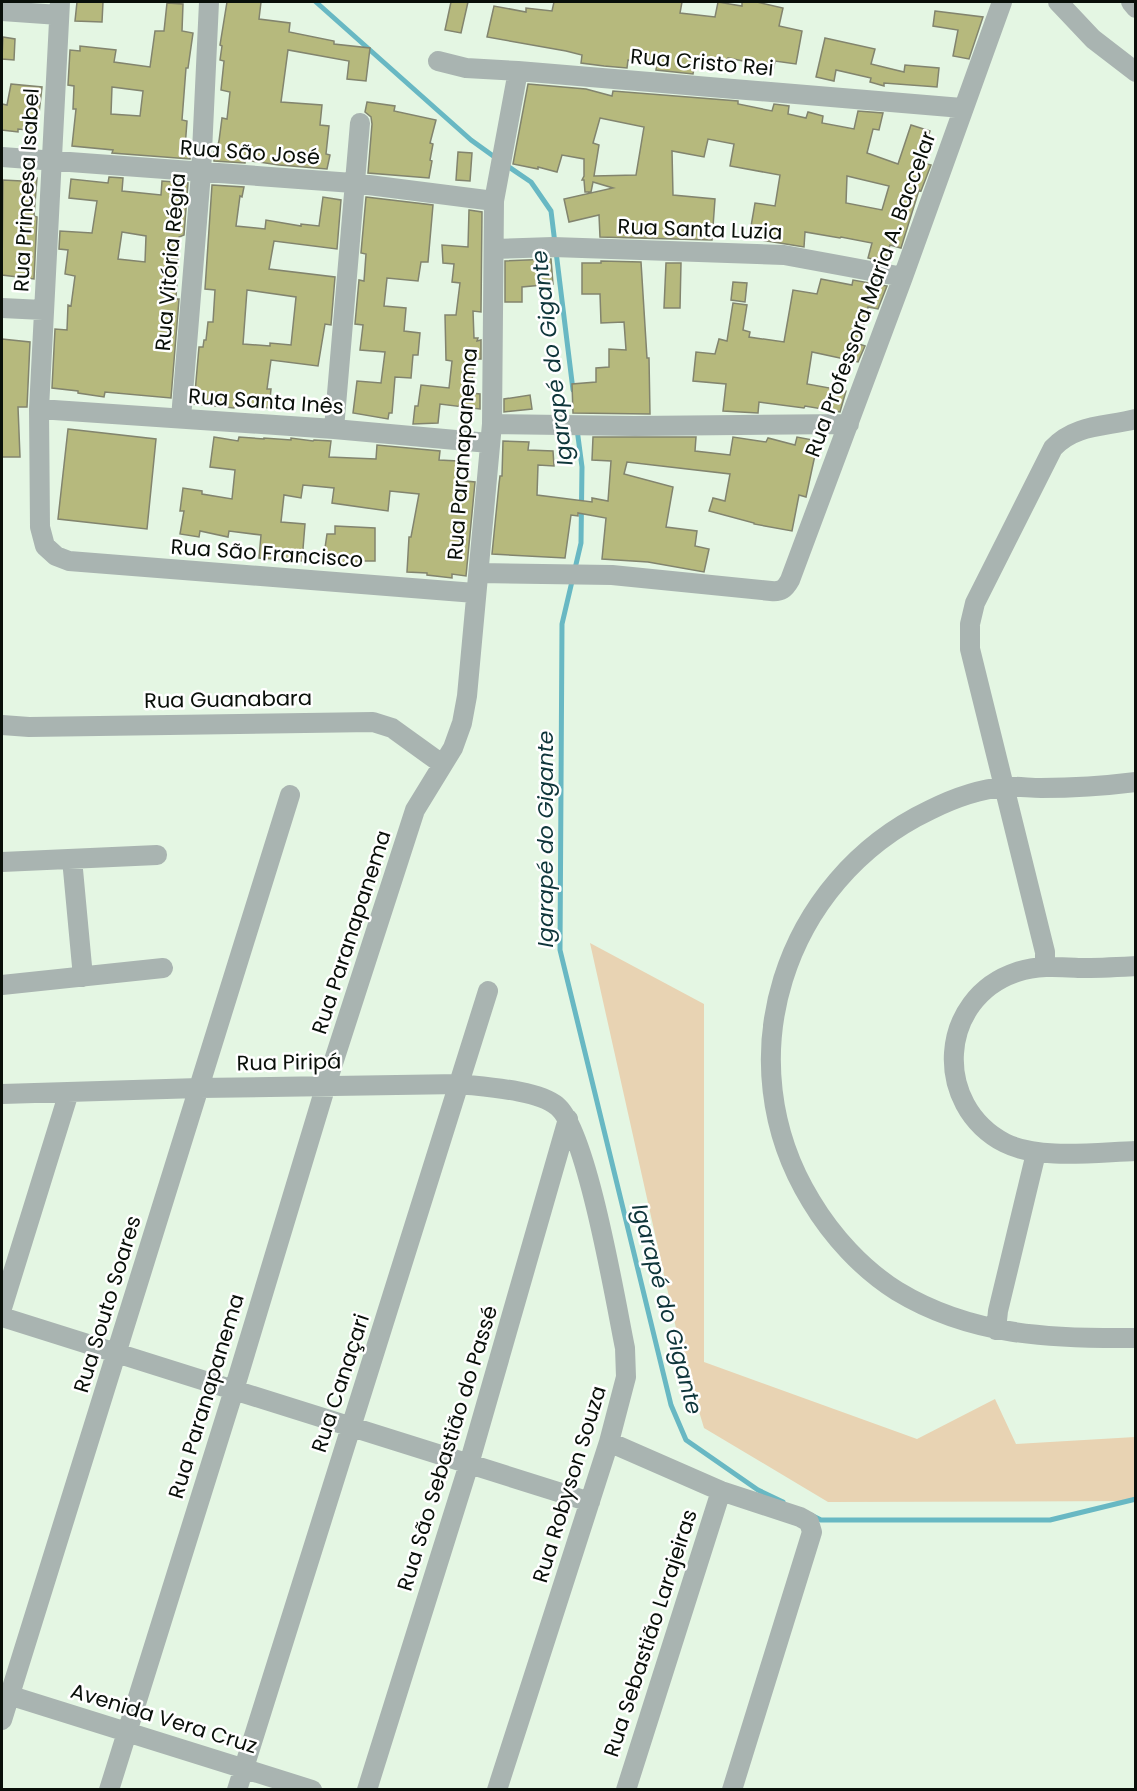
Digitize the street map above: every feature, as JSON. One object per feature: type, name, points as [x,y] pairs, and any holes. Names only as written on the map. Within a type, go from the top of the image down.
[{"type":"street","name":"Rua Vitória Régia","points":[[182,418],[201,173],[209,2]]},
{"type":"street","name":"Rua Professora Maria A. Baccelar","points":[[478,573],[589,574],[779,592],[785,588],[849,424],[1002,2]]},
{"type":"street","points":[[1058,2],[1093,39],[1136,72]]},
{"type":"street","points":[[1131,2],[1136,8]]},
{"type":"street","points":[[2,11],[60,8]]},
{"type":"street","name":"Rua Princesa Isabel","points":[[56,556],[45,546],[40,527],[39,409],[60,8]]},
{"type":"street","name":"Rua Cristo Rei","points":[[438,61],[466,68],[962,108]]},
{"type":"street","name":"Rua Paranapanema","points":[[109,1790],[326,1085],[415,810],[453,748],[462,723],[467,696],[490,434],[494,201],[518,71]]},
{"type":"street","points":[[334,429],[353,183],[360,123]]},
{"type":"street","name":"Rua São José","points":[[2,157],[353,183],[494,201]]},
{"type":"street","name":"Rua Santa Luzia","points":[[494,249],[553,247],[784,255],[903,277]]},
{"type":"street","points":[[2,308],[43,310]]},
{"type":"street","name":"Rua Santa Inês","points":[[39,409],[334,429],[490,434],[600,425],[849,424]]},
{"type":"street","points":[[1045,967],[1045,952],[970,649],[970,624],[975,603],[1053,448],[1064,437],[1082,429],[1136,419]]},
{"type":"street","name":"Rua São Francisco","points":[[56,556],[69,561],[475,593]]},
{"type":"street","name":"Rua Guanabara","points":[[2,725],[29,727],[373,722],[392,728],[442,764]]},
{"type":"street","points":[[1136,782],[1080,787],[1005,787],[957,799],[908,821],[865,851],[846,870],[813,911],[789,958],[775,1009],[770,1062],[776,1115],[789,1158],[804,1191],[835,1236],[860,1262],[896,1290],[944,1315],[996,1330],[1074,1337],[1136,1338]]},
{"type":"street","name":"Rua Souto Soares","points":[[2,1720],[5,1695],[118,1352],[290,795]]},
{"type":"street","points":[[2,862],[157,855]]},
{"type":"street","points":[[72,859],[83,977]]},
{"type":"street","points":[[1136,966],[1045,967],[1011,975],[992,984],[972,1004],[959,1028],[953,1057],[957,1087],[963,1102],[981,1126],[1006,1144],[1036,1153],[1136,1151]]},
{"type":"street","points":[[2,985],[163,968]]},
{"type":"street","name":"Rua Canaçari","points":[[237,1790],[489,991]]},
{"type":"street","name":"Rua Piripá","points":[[2,1094],[326,1085],[460,1084],[496,1088],[542,1098],[560,1107],[568,1119]]},
{"type":"street","points":[[2,1308],[69,1092]]},
{"type":"street","name":"Rua Robyson Souza","points":[[497,1790],[609,1442],[626,1377],[625,1348],[589,1179],[568,1119]]},
{"type":"street","name":"Rua São Sebastião do Passé","points":[[368,1790],[469,1464],[568,1119]]},
{"type":"street","points":[[996,1330],[998,1311],[1036,1153]]},
{"type":"street","points":[[2,1317],[590,1502]]},
{"type":"street","points":[[609,1442],[721,1491],[800,1516],[809,1522],[812,1532],[732,1790]]},
{"type":"street","name":"Rua Sebastião Larajeiras","points":[[626,1790],[721,1491]]},
{"type":"street","name":"Avenida Vera Cruz","points":[[5,1695],[312,1790]]},
{"type":"shaded area","points":[[590,943],[704,1004],[704,1362],[917,1439],[995,1399],[1016,1444],[1135,1437],[1135,1501],[828,1502],[704,1428],[682,1355]]},
{"type":"building","points":[[77,2],[103,2],[102,22],[75,21]]},
{"type":"building","points":[[227,2],[261,2],[259,19],[290,23],[289,32],[334,41],[334,44],[370,48],[366,81],[347,79],[349,61],[288,50],[281,102],[322,105],[320,125],[329,126],[326,154],[330,155],[327,169],[245,160],[245,163],[214,161],[222,118],[227,119],[230,92],[221,90],[224,61],[220,60]]},
{"type":"building","points":[[451,2],[468,2],[461,33],[445,30]]},
{"type":"building","points":[[554,2],[682,2],[680,13],[715,17],[718,2],[742,6],[742,2],[757,2],[783,8],[779,26],[802,31],[796,64],[775,61],[773,71],[757,68],[758,64],[728,58],[727,63],[696,57],[693,74],[656,70],[657,63],[628,60],[627,68],[581,63],[582,55],[487,37],[494,6],[526,12],[526,8],[552,11]]},
{"type":"building","points":[[167,3],[183,4],[182,31],[193,33],[188,68],[186,68],[182,120],[187,121],[185,148],[190,149],[190,159],[112,153],[113,150],[72,146],[76,109],[73,109],[74,86],[68,85],[70,50],[80,51],[80,46],[116,50],[114,62],[150,67],[155,31],[164,31]],"holes":[[[112,87],[143,91],[140,116],[111,114]]]},
{"type":"building","points":[[935,11],[983,17],[969,59],[953,56],[958,30],[933,26]]},
{"type":"building","points":[[3,37],[15,39],[14,60],[2,59]]},
{"type":"building","points":[[825,38],[875,49],[871,64],[904,72],[905,65],[939,68],[937,87],[884,83],[884,86],[870,82],[871,78],[836,70],[834,81],[816,77]]},
{"type":"building","points":[[11,84],[42,87],[37,131],[2,130],[2,104],[7,105]]},
{"type":"building","points":[[528,84],[586,89],[612,96],[613,91],[738,101],[738,104],[772,111],[774,104],[789,106],[788,114],[806,118],[808,112],[823,116],[822,123],[854,129],[858,111],[883,113],[879,130],[873,129],[867,153],[898,164],[911,125],[930,131],[919,162],[931,165],[921,191],[919,190],[901,248],[890,245],[885,262],[868,258],[872,243],[841,237],[805,232],[804,247],[749,238],[755,203],[775,206],[780,175],[730,166],[734,144],[708,139],[704,157],[672,151],[673,195],[715,199],[712,240],[600,237],[599,215],[569,222],[564,199],[613,188],[593,182],[591,192],[585,192],[584,180],[582,180],[584,159],[562,155],[557,172],[513,164]],"holes":[[[600,118],[644,127],[636,175],[594,176],[599,145],[593,143]],[[847,176],[889,186],[882,210],[846,203]]]},
{"type":"building","points":[[367,102],[395,106],[394,111],[436,120],[430,143],[433,144],[429,178],[368,173],[372,124],[371,117],[365,112]]},
{"type":"building","points":[[458,152],[472,153],[470,181],[456,180]]},
{"type":"building","points":[[23,177],[37,178],[34,216],[37,217],[34,279],[2,275],[3,180],[22,181]]},
{"type":"building","points":[[109,177],[123,178],[122,191],[161,195],[162,181],[188,183],[184,235],[179,237],[176,299],[179,299],[171,398],[105,392],[104,397],[52,388],[55,329],[67,330],[68,305],[71,306],[75,276],[65,274],[68,250],[59,249],[60,231],[92,233],[97,201],[69,198],[71,179],[108,183]],"holes":[[[122,232],[146,236],[145,262],[118,259]]]},
{"type":"building","points":[[212,185],[244,187],[242,197],[240,196],[236,226],[265,229],[266,220],[301,226],[301,224],[319,226],[323,197],[341,200],[337,249],[274,241],[269,269],[335,277],[331,325],[325,324],[318,366],[271,360],[267,389],[271,389],[269,408],[235,404],[234,408],[194,404],[199,347],[203,347],[204,340],[206,340],[208,322],[213,322],[215,290],[205,289]],"holes":[[[247,290],[296,297],[291,345],[243,344]]]},
{"type":"building","points":[[366,197],[433,205],[428,262],[421,262],[418,281],[387,278],[384,306],[406,308],[404,331],[420,333],[418,355],[413,355],[411,378],[395,377],[392,413],[389,413],[388,419],[353,413],[357,381],[381,383],[385,352],[360,350],[363,325],[355,324],[359,280],[364,281],[366,254],[361,253]]},
{"type":"building","points":[[469,210],[482,212],[481,312],[473,311],[474,338],[478,338],[477,341],[481,340],[481,359],[474,359],[471,393],[480,394],[480,409],[440,404],[438,423],[413,424],[421,385],[449,388],[452,361],[446,360],[445,315],[456,315],[460,283],[452,282],[454,264],[443,263],[442,245],[468,247]]},
{"type":"building","points":[[551,259],[553,284],[522,287],[522,302],[505,302],[505,261]]},
{"type":"building","points":[[601,261],[641,262],[647,358],[649,358],[650,414],[573,413],[572,384],[596,382],[596,368],[609,367],[609,349],[626,350],[624,322],[601,323],[600,294],[582,294],[582,263],[601,263]]},
{"type":"building","points":[[666,263],[681,263],[680,308],[664,308]]},
{"type":"building","points":[[821,279],[852,285],[853,280],[887,286],[878,309],[868,307],[859,344],[865,346],[858,362],[812,352],[807,384],[846,391],[840,412],[759,402],[758,413],[723,411],[726,384],[693,381],[696,352],[715,354],[719,339],[727,341],[733,303],[747,305],[743,330],[750,332],[749,337],[784,342],[793,290],[817,294]]},
{"type":"building","points":[[733,282],[747,283],[745,302],[731,300]]},
{"type":"building","points":[[2,339],[30,342],[27,407],[18,407],[20,457],[2,457]]},
{"type":"building","points":[[530,395],[532,409],[504,412],[504,399]]},
{"type":"building","points":[[68,429],[156,439],[147,529],[58,519]]},
{"type":"building","points":[[214,437],[238,441],[239,437],[331,441],[329,457],[376,459],[377,445],[440,451],[439,460],[458,461],[457,480],[475,482],[466,576],[452,574],[452,578],[407,572],[409,537],[411,537],[419,494],[390,491],[388,511],[332,503],[334,488],[303,485],[301,498],[284,495],[281,522],[305,524],[302,561],[259,558],[261,535],[229,531],[228,537],[200,531],[199,537],[180,534],[184,511],[180,511],[183,488],[232,499],[235,470],[210,467]]},
{"type":"building","points":[[593,437],[696,437],[695,451],[730,455],[733,437],[766,442],[768,438],[795,445],[797,437],[818,441],[806,497],[799,495],[792,531],[754,524],[709,511],[713,498],[725,501],[730,474],[627,462],[624,474],[673,487],[666,527],[697,531],[695,546],[709,549],[704,572],[648,562],[602,559],[606,518],[578,513],[578,516],[571,515],[565,558],[492,554],[500,476],[502,476],[503,441],[529,442],[528,450],[553,451],[554,466],[538,465],[537,495],[592,502],[592,498],[608,501],[611,461],[592,460]]},
{"type":"building","points":[[335,526],[375,528],[375,561],[357,561],[356,564],[323,562],[327,534],[335,534]]},
{"type":"waterway","name":"Igarapé do Gigante","points":[[316,2],[471,140],[496,158]]},
{"type":"waterway","name":"Igarapé do Gigante","points":[[506,165],[531,182],[551,211],[573,390]]},
{"type":"waterway","name":"Igarapé do Gigante","points":[[577,429],[582,467],[581,543],[562,624],[560,950],[671,1405],[686,1440],[758,1490],[783,1502]]},
{"type":"waterway","name":"Igarapé do Gigante","points":[[811,1515],[821,1520],[1050,1520],[1136,1499]]}]
